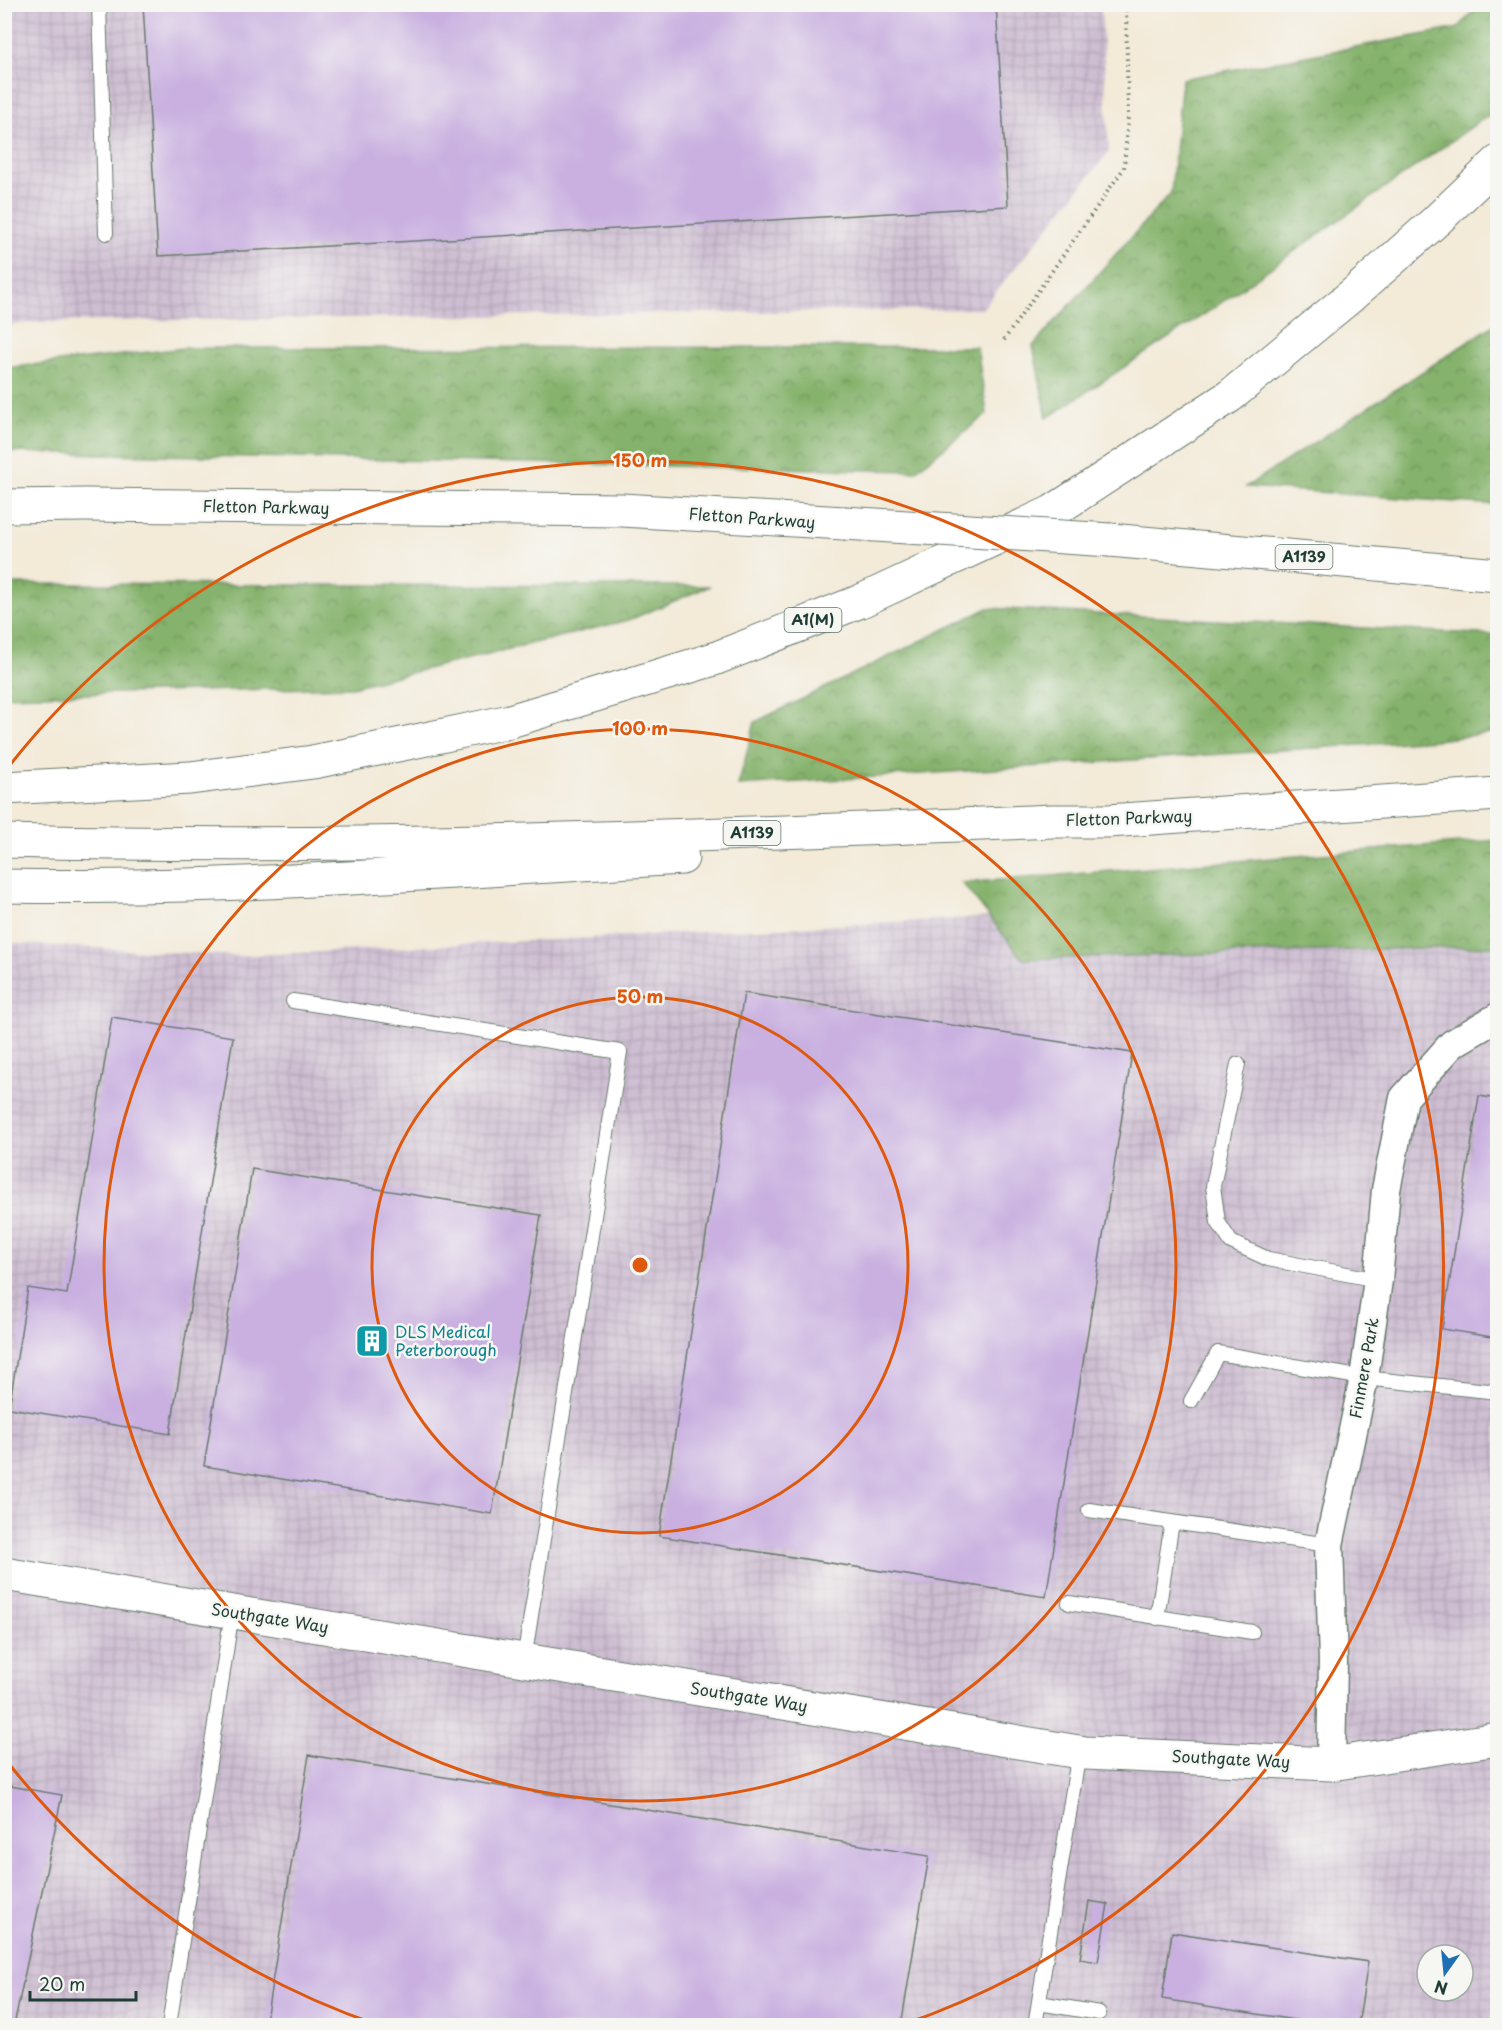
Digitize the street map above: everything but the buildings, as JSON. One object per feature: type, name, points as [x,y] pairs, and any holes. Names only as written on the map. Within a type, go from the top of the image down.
[{"type":"main road","name":"A1(M)","points":[[4,788],[190,778],[313,762],[467,731],[510,721],[714,659],[861,601],[1052,512],[1230,396],[1351,296],[1436,221],[1497,162]]},
{"type":"main road","name":"Fletton Parkway","points":[[4,506],[622,510],[1110,540],[1497,575]]},
{"type":"main road","name":"Fletton Parkway","points":[[4,841],[279,843],[621,838],[1052,821],[1108,821],[1497,794]]},
{"type":"main road","points":[[4,886],[197,886],[347,879],[791,851],[1108,821]]},
{"type":"main road","name":"Southgate Way","points":[[4,1574],[1079,1752],[1331,1764],[1497,1739]]},
{"type":"street","name":"Finmere Park","points":[[1331,1764],[1333,1662],[1329,1545],[1364,1378],[1378,1280],[1386,1190],[1404,1098],[1452,1044],[1497,1017]]},
{"type":"lane","points":[[99,4],[106,233]]},
{"type":"lane","points":[[293,1001],[620,1052],[524,1660]]},
{"type":"lane","points":[[1238,1064],[1213,1186],[1218,1222],[1231,1242],[1268,1259],[1378,1280]]},
{"type":"lane","points":[[1191,1401],[1218,1353],[1364,1378],[1497,1392]]},
{"type":"lane","points":[[1089,1510],[1329,1545]]},
{"type":"lane","points":[[1157,1618],[1172,1522]]},
{"type":"lane","points":[[1069,1603],[1252,1632]]},
{"type":"lane","points":[[169,2025],[232,1612]]},
{"type":"lane","points":[[1035,2025],[1079,1752]]},
{"type":"lane","points":[[1039,2003],[1099,2013]]},
{"type":"path","points":[[1004,340],[1124,168],[1128,118],[1126,4]]},
{"type":"shaded area","points":[[5,5],[1101,5],[1109,152],[982,309],[43,322],[5,325]]},
{"type":"shaded area","points":[[1497,901],[1497,2025],[5,2025],[4,943],[239,956],[1241,904]]},
{"type":"green space","points":[[1479,5],[1497,5],[1497,109],[1208,312],[1047,418],[1033,346],[1171,193],[1182,79],[1458,28]]},
{"type":"green space","points":[[1497,323],[1497,505],[1246,487]]},
{"type":"green space","points":[[977,347],[987,414],[915,471],[5,452],[5,368],[185,348]]},
{"type":"green space","points":[[5,584],[710,586],[629,620],[352,687],[5,696]]},
{"type":"green space","points":[[988,608],[1497,635],[1497,732],[1437,740],[738,786],[755,722]]},
{"type":"green space","points":[[1497,840],[1497,946],[1023,959],[962,883]]},
{"type":"place","name":"DLS Medical Peterborough","points":[[372,1341]]}]
